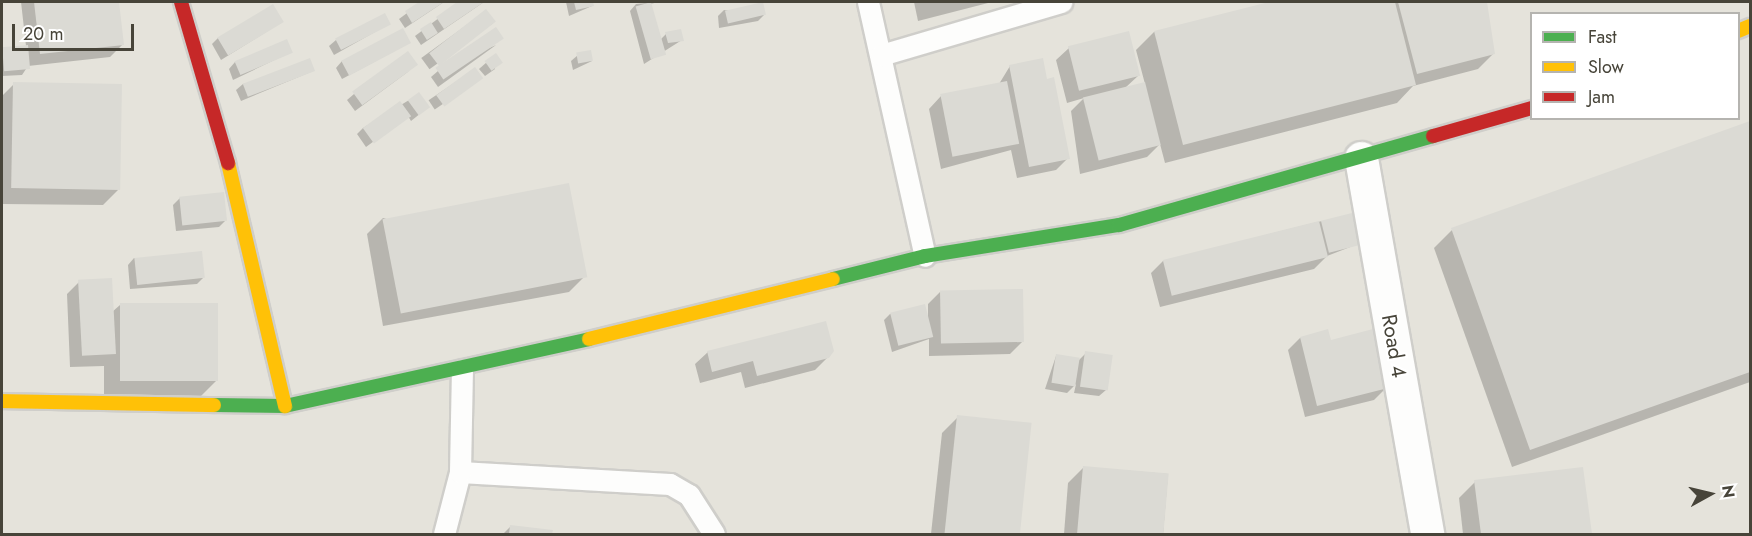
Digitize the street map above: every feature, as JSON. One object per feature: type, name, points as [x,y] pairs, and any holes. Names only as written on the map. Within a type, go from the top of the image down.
[{"type":"street","points":[[181,2],[232,178],[285,406]]},
{"type":"street","points":[[2,401],[285,406],[462,370],[925,256],[1119,225],[1361,159],[1530,109]]},
{"type":"street","name":"Road 4","points":[[1361,159],[1427,534]]},
{"type":"lane","points":[[868,2],[925,256]]},
{"type":"lane","points":[[881,55],[1061,2]]},
{"type":"lane","points":[[444,534],[460,472],[462,370]]},
{"type":"lane","points":[[460,472],[670,484],[689,495],[714,534]]},
{"type":"shaded area","points":[[2,2],[1750,2],[1750,534],[2,534]]},
{"type":"building","points":[[34,2],[119,2],[124,45],[40,54]]},
{"type":"building","points":[[419,2],[444,2],[412,23],[405,11]]},
{"type":"building","points":[[457,2],[484,2],[444,29],[436,17]]},
{"type":"building","points":[[574,2],[593,2],[594,6],[576,10]]},
{"type":"building","points":[[651,2],[666,55],[651,59],[636,6]]},
{"type":"building","points":[[763,2],[766,15],[728,23],[725,11]]},
{"type":"building","points":[[1269,2],[1395,2],[1416,85],[1183,145],[1154,31]]},
{"type":"building","points":[[1398,2],[1487,2],[1495,54],[1417,74]]},
{"type":"building","points":[[273,4],[284,22],[228,55],[217,37]]},
{"type":"building","points":[[486,9],[496,22],[439,66],[429,53]]},
{"type":"building","points":[[385,13],[391,25],[341,50],[335,38]]},
{"type":"building","points":[[431,22],[438,33],[427,40],[420,29]]},
{"type":"building","points":[[496,27],[504,39],[443,79],[435,68]]},
{"type":"building","points":[[403,28],[411,43],[349,76],[341,61]]},
{"type":"building","points":[[681,29],[684,41],[668,43],[665,32]]},
{"type":"building","points":[[1129,31],[1140,76],[1079,91],[1068,46]]},
{"type":"building","points":[[287,39],[293,53],[240,75],[235,61]]},
{"type":"building","points":[[28,45],[30,69],[4,71],[2,47]]},
{"type":"building","points":[[591,50],[593,61],[578,63],[576,53]]},
{"type":"building","points":[[408,51],[418,65],[362,105],[352,92]]},
{"type":"building","points":[[496,53],[503,63],[491,71],[485,61]]},
{"type":"building","points":[[310,58],[315,71],[248,97],[243,84]]},
{"type":"building","points":[[1043,58],[1047,79],[1054,77],[1070,159],[1029,167],[1009,65]]},
{"type":"building","points":[[475,67],[483,78],[444,107],[436,95]]},
{"type":"building","points":[[1007,81],[1019,144],[952,157],[940,94]]},
{"type":"building","points":[[13,82],[122,84],[120,190],[11,188]]},
{"type":"building","points":[[1145,82],[1161,145],[1099,161],[1083,97]]},
{"type":"building","points":[[419,92],[430,107],[419,116],[408,100]]},
{"type":"building","points":[[400,101],[411,116],[374,143],[363,128]]},
{"type":"building","points":[[1750,121],[1750,372],[1530,450],[1451,228]]},
{"type":"building","points":[[569,183],[587,277],[401,313],[382,219]]},
{"type":"building","points":[[224,192],[227,221],[182,226],[179,197]]},
{"type":"building","points":[[1352,213],[1360,245],[1329,253],[1321,221]]},
{"type":"building","points":[[1319,221],[1328,257],[1172,296],[1163,260]]},
{"type":"building","points":[[202,251],[205,278],[137,285],[134,258]]},
{"type":"building","points":[[112,278],[116,354],[82,356],[78,280]]},
{"type":"building","points":[[1023,289],[1024,342],[941,343],[940,290]]},
{"type":"building","points":[[120,303],[218,303],[218,381],[120,381]]},
{"type":"building","points":[[925,304],[933,337],[898,346],[890,313]]},
{"type":"building","points":[[826,321],[834,351],[829,358],[757,376],[753,361],[712,372],[707,351]]},
{"type":"building","points":[[1328,329],[1331,340],[1373,329],[1388,388],[1317,406],[1300,337]]},
{"type":"building","points":[[1085,351],[1113,355],[1108,391],[1080,387]]},
{"type":"building","points":[[1056,354],[1080,358],[1075,386],[1051,383]]},
{"type":"building","points":[[957,415],[1032,423],[1020,534],[944,534]]},
{"type":"building","points":[[1083,466],[1169,473],[1163,534],[1077,534]]},
{"type":"building","points":[[1583,467],[1592,534],[1481,534],[1474,480]]},
{"type":"building","points":[[510,525],[553,530],[552,534],[509,534]]},
{"type":"traffic: fast","points":[[833,279],[925,256],[1119,225],[1433,136]]},
{"type":"traffic: fast","points":[[214,405],[285,406],[589,339]]},
{"type":"traffic: slow","points":[[1740,30],[1750,26]]},
{"type":"traffic: slow","points":[[228,163],[285,406]]},
{"type":"traffic: slow","points":[[589,339],[833,279]]},
{"type":"traffic: slow","points":[[2,401],[214,405]]},
{"type":"traffic: jam","points":[[181,2],[228,163]]},
{"type":"traffic: jam","points":[[1433,136],[1530,109]]}]
